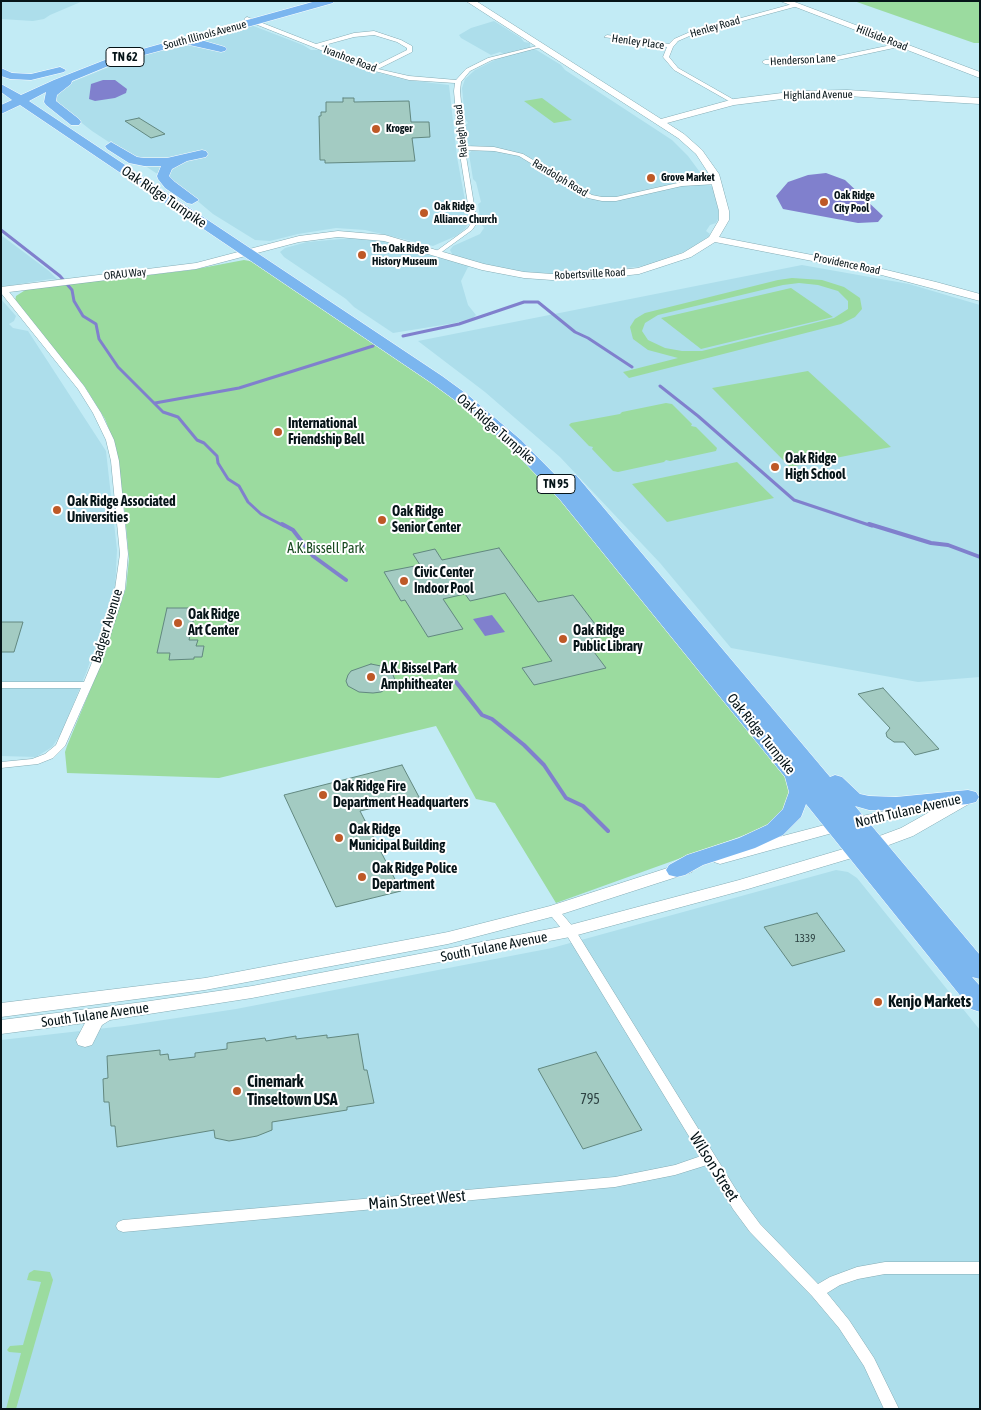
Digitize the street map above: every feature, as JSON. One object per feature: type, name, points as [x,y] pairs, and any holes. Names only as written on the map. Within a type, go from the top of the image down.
[{"type":"highway","name":"TN 62","points":[[11,95],[48,77],[89,62],[251,20],[313,1]]},
{"type":"highway","name":"South Illinois Avenue","points":[[1,110],[11,95],[123,57],[208,34],[251,20],[329,1]]},
{"type":"highway","points":[[123,57],[188,42],[202,43],[221,49],[203,39],[208,34]]},
{"type":"highway","points":[[1,71],[18,77],[36,77],[89,62]]},
{"type":"highway","points":[[81,136],[50,102],[50,94],[61,85],[102,64]]},
{"type":"highway","name":"Oak Ridge Turnpike","points":[[1,77],[11,95],[208,215],[254,251],[462,398],[515,443],[567,497],[980,1003]]},
{"type":"highway","points":[[1,117],[23,115],[38,117],[54,128],[81,136],[138,161],[167,162],[202,154],[170,165],[164,170],[163,176],[165,180],[191,198],[208,215]]},
{"type":"highway","name":"Oak Ridge Turnpike","points":[[81,136],[254,251],[464,385],[529,439],[599,513],[980,972]]},
{"type":"highway","points":[[729,669],[759,692],[830,778],[852,799],[869,803],[896,804],[974,796]]},
{"type":"highway","points":[[677,870],[694,860],[747,843],[775,830],[793,812],[798,799],[800,792],[795,776]]},
{"type":"street","points":[[470,1],[660,122],[681,136],[699,152],[710,166],[722,203],[724,220],[713,239]]},
{"type":"street","name":"Hillside Road","points":[[784,1],[980,75]]},
{"type":"street","name":"Henley Road","points":[[670,46],[676,40],[692,34],[796,5]]},
{"type":"street","name":"Ivanhoe Road","points":[[251,20],[373,69],[409,78],[458,82]]},
{"type":"street","points":[[316,46],[354,35],[374,34],[399,41],[410,47],[410,51],[404,55],[373,69]]},
{"type":"street","name":"Henley Place","points":[[607,37],[670,46]]},
{"type":"street","name":"Henderson Lane","points":[[764,62],[830,60],[900,45]]},
{"type":"street","points":[[458,82],[468,70],[490,59],[540,46]]},
{"type":"street","points":[[670,46],[666,57],[676,69],[734,102]]},
{"type":"street","name":"Raleigh Road","points":[[437,253],[470,229],[474,223],[462,148],[457,91],[458,82]]},
{"type":"street","name":"Highland Avenue","points":[[660,122],[734,102],[778,95],[820,93],[980,101]]},
{"type":"street","name":"Randolph Road","points":[[462,148],[494,149],[521,156],[590,197],[602,199],[616,199],[682,184],[716,182]]},
{"type":"street","name":"Robertsville Road","points":[[254,251],[308,237],[350,233],[385,238],[502,271],[552,277],[588,277],[626,273],[659,266],[687,255],[713,239]]},
{"type":"street","name":"Providence Road","points":[[713,239],[882,272],[980,298]]},
{"type":"street","name":"ORAU Way","points":[[2,290],[196,266],[254,251]]},
{"type":"street","name":"Badger Avenue","points":[[1,765],[34,762],[49,756],[60,746],[88,685],[120,589],[124,554],[115,461],[110,440],[92,405],[2,290]]},
{"type":"street","points":[[1,685],[88,685]]},
{"type":"street","name":"North Tulane Avenue","points":[[836,827],[974,796]]},
{"type":"street","name":"South Tulane Avenue","points":[[1,1027],[69,1019],[76,1024],[85,1040],[91,1027],[105,1014],[319,972],[570,931],[742,885],[856,851],[907,832],[974,796]]},
{"type":"street","name":"South Tulane Avenue","points":[[1,1010],[205,984],[319,972],[553,911],[677,870],[836,827]]},
{"type":"street","name":"Wilson Street","points":[[553,911],[570,931],[738,1205],[756,1228],[790,1266],[817,1292],[844,1324],[869,1362],[892,1409]]},
{"type":"street","name":"Main Street West","points":[[123,1226],[615,1182],[674,1170],[709,1159]]},
{"type":"street","points":[[817,1292],[835,1281],[857,1273],[876,1270],[980,1268]]},
{"type":"shaded area","points":[[1,1],[83,1],[44,19],[33,21],[1,19]]},
{"type":"shaded area","points":[[494,21],[521,38],[524,42],[530,43],[530,46],[561,65],[565,70],[672,140],[688,156],[702,175],[709,177],[704,180],[713,187],[718,208],[718,219],[706,231],[710,234],[708,237],[689,250],[646,266],[622,270],[550,274],[515,271],[476,262],[468,267],[461,281],[468,305],[476,315],[473,318],[455,323],[393,333],[284,257],[280,252],[285,248],[307,242],[352,238],[380,240],[445,259],[452,254],[450,250],[453,246],[480,234],[484,228],[481,224],[478,204],[481,202],[476,182],[473,179],[469,154],[472,150],[468,143],[465,125],[468,123],[465,119],[462,88],[465,79],[475,70],[505,55],[500,52],[491,55],[459,35],[471,28]]},
{"type":"shaded area","points":[[251,25],[303,45],[311,50],[322,50],[379,73],[407,80],[449,85],[457,157],[469,222],[465,229],[456,236],[433,246],[365,230],[336,228],[270,241],[255,240],[213,214],[194,198],[92,131],[54,101],[54,95],[72,82],[131,58]]},
{"type":"shaded area","points":[[103,80],[115,80],[127,89],[126,93],[115,98],[95,101],[89,99],[91,84]]},
{"type":"shaded area","name":"Oak Ridge City Pool","points":[[826,173],[845,180],[883,216],[878,222],[858,223],[783,209],[776,196],[788,182],[808,175]]},
{"type":"shaded area","points":[[1,235],[58,280],[51,279],[1,287]]},
{"type":"shaded area","name":"Oak Ridge High School","points":[[802,265],[909,284],[980,305],[980,677],[918,682],[731,648],[660,563],[560,457],[485,392],[418,341]]},
{"type":"shaded area","name":"Oak Ridge Associated Universities","points":[[1,299],[16,316],[14,321],[9,324],[13,328],[28,331],[106,451],[117,550],[115,591],[86,673],[61,734],[52,747],[36,757],[1,756]]},
{"type":"shaded area","points":[[492,615],[505,632],[485,636],[473,619]]},
{"type":"shaded area","points":[[836,870],[848,872],[857,878],[980,1030],[980,1409],[1,1409],[1,1040],[124,1026],[236,1009],[552,948]]},
{"type":"green space","points":[[854,1],[980,1],[980,43],[974,43]]},
{"type":"green space","points":[[542,98],[572,120],[554,123],[524,101]]},
{"type":"green space","name":"A.K.Bissell Park","points":[[244,260],[255,262],[460,401],[510,443],[556,491],[791,781],[794,796],[778,823],[556,903],[495,803],[476,799],[436,726],[219,778],[67,773],[65,752],[98,671],[126,588],[129,559],[125,515],[116,447],[105,419],[85,387],[15,301],[16,296],[27,289],[191,270]]},
{"type":"green space","points":[[792,278],[822,280],[844,287],[860,298],[862,309],[855,317],[841,324],[629,378],[623,372],[678,358],[648,350],[633,339],[630,327],[635,319],[645,313]],"holes":[[[799,283],[818,285],[838,291],[848,301],[848,309],[834,318],[702,351],[682,351],[665,348],[648,340],[642,331],[645,323],[658,315],[783,285]]]},
{"type":"green space","points":[[791,288],[833,317],[701,349],[661,318]]},
{"type":"green space","points":[[808,371],[891,447],[790,467],[712,388]]},
{"type":"green space","points":[[666,403],[672,404],[692,424],[691,426],[696,427],[717,448],[716,451],[670,461],[666,460],[618,472],[613,471],[592,449],[593,447],[589,446],[569,425],[571,423]]},
{"type":"green space","points":[[737,462],[774,498],[667,522],[632,484]]},
{"type":"green space","points":[[34,1270],[50,1272],[53,1280],[16,1409],[6,1409],[21,1353],[9,1352],[7,1350],[10,1346],[23,1345],[41,1282],[27,1280],[29,1273]]},
{"type":"building","name":"Kroger","points":[[343,98],[354,98],[354,102],[409,101],[411,122],[429,122],[430,137],[412,138],[415,161],[325,163],[325,160],[320,160],[319,116],[321,116],[321,112],[326,112],[326,102],[343,102]]},
{"type":"building","points":[[139,118],[165,134],[151,138],[125,121]]},
{"type":"building","points":[[499,548],[538,602],[573,595],[604,636],[585,640],[606,668],[534,685],[522,668],[552,661],[505,593],[470,601],[465,594],[443,599],[463,629],[428,637],[405,600],[401,601],[384,572],[420,565],[413,554],[435,549],[442,560]]},
{"type":"building","name":"Oak Ridge Art Center","points":[[167,608],[196,608],[189,640],[198,640],[196,646],[204,646],[202,657],[169,660],[170,653],[157,653]]},
{"type":"building","points":[[1,622],[23,622],[14,652],[1,652]]},
{"type":"building","name":"A.K. Bissel Park Amphitheater","points":[[371,664],[391,670],[395,680],[393,685],[381,692],[373,693],[359,692],[348,686],[346,681],[351,671]]},
{"type":"building","points":[[883,688],[939,749],[915,755],[904,742],[894,742],[887,737],[886,733],[890,728],[858,694]]},
{"type":"building","name":"Oak Ridge Municipal Building","points":[[402,765],[419,797],[360,811],[401,891],[336,907],[284,795]]},
{"type":"building","points":[[817,913],[845,951],[792,966],[764,927]]},
{"type":"building","name":"Cinemark Tinseltown USA","points":[[358,1034],[364,1070],[367,1070],[374,1103],[347,1107],[347,1110],[272,1122],[272,1130],[257,1136],[241,1139],[229,1141],[215,1138],[214,1130],[117,1147],[115,1126],[111,1126],[109,1102],[104,1102],[103,1079],[108,1078],[107,1056],[160,1050],[160,1055],[168,1054],[169,1060],[195,1057],[195,1053],[227,1049],[227,1043],[265,1038],[266,1041],[296,1036],[296,1039]]},
{"type":"building","points":[[596,1052],[642,1130],[583,1149],[538,1069]]},
{"type":"waterway","points":[[1,230],[60,276],[72,290],[74,301],[83,316],[96,324],[99,339],[118,367],[163,412],[178,417],[197,440],[204,443],[217,456],[218,463],[228,479],[239,486],[248,502],[261,514],[284,526]]},
{"type":"waterway","points":[[403,336],[459,324],[524,302],[538,302],[575,332],[588,338],[632,367]]},
{"type":"waterway","points":[[155,403],[239,388],[373,346]]},
{"type":"waterway","points":[[660,386],[698,416],[794,500],[872,526]]},
{"type":"waterway","points":[[282,524],[293,530],[313,556],[346,580]]},
{"type":"waterway","points":[[869,524],[931,543],[948,545],[980,557]]},
{"type":"waterway","points":[[456,682],[482,715],[492,719],[524,745],[544,765],[566,798],[583,806],[608,831]]},
{"type":"place","name":"Kroger","points":[[376,129]]},
{"type":"place","name":"Grove Market","points":[[651,178]]},
{"type":"place","name":"Oak Ridge City Pool","points":[[824,202]]},
{"type":"place","name":"Oak Ridge Alliance Church","points":[[424,213]]},
{"type":"place","name":"The Oak Ridge History Museum","points":[[362,255]]},
{"type":"place","name":"International Friendship Bell","points":[[278,432]]},
{"type":"place","name":"Oak Ridge High School","points":[[775,467]]},
{"type":"place","name":"Oak Ridge Associated Universities","points":[[57,510]]},
{"type":"place","name":"Oak Ridge Senior Center","points":[[382,520]]},
{"type":"place","name":"Civic Center Indoor Pool","points":[[404,581]]},
{"type":"place","name":"Oak Ridge Art Center","points":[[178,623]]},
{"type":"place","name":"Oak Ridge Public Library","points":[[563,639]]},
{"type":"place","name":"A.K. Bissel Park Amphitheater","points":[[371,677]]},
{"type":"place","name":"Oak Ridge Fire Department Headquarters","points":[[323,795]]},
{"type":"place","name":"Oak Ridge Municipal Building","points":[[339,838]]},
{"type":"place","name":"Oak Ridge Police Department","points":[[362,877]]},
{"type":"place","name":"Kenjo Markets","points":[[878,1002]]},
{"type":"place","name":"Cinemark Tinseltown USA","points":[[237,1091]]}]
